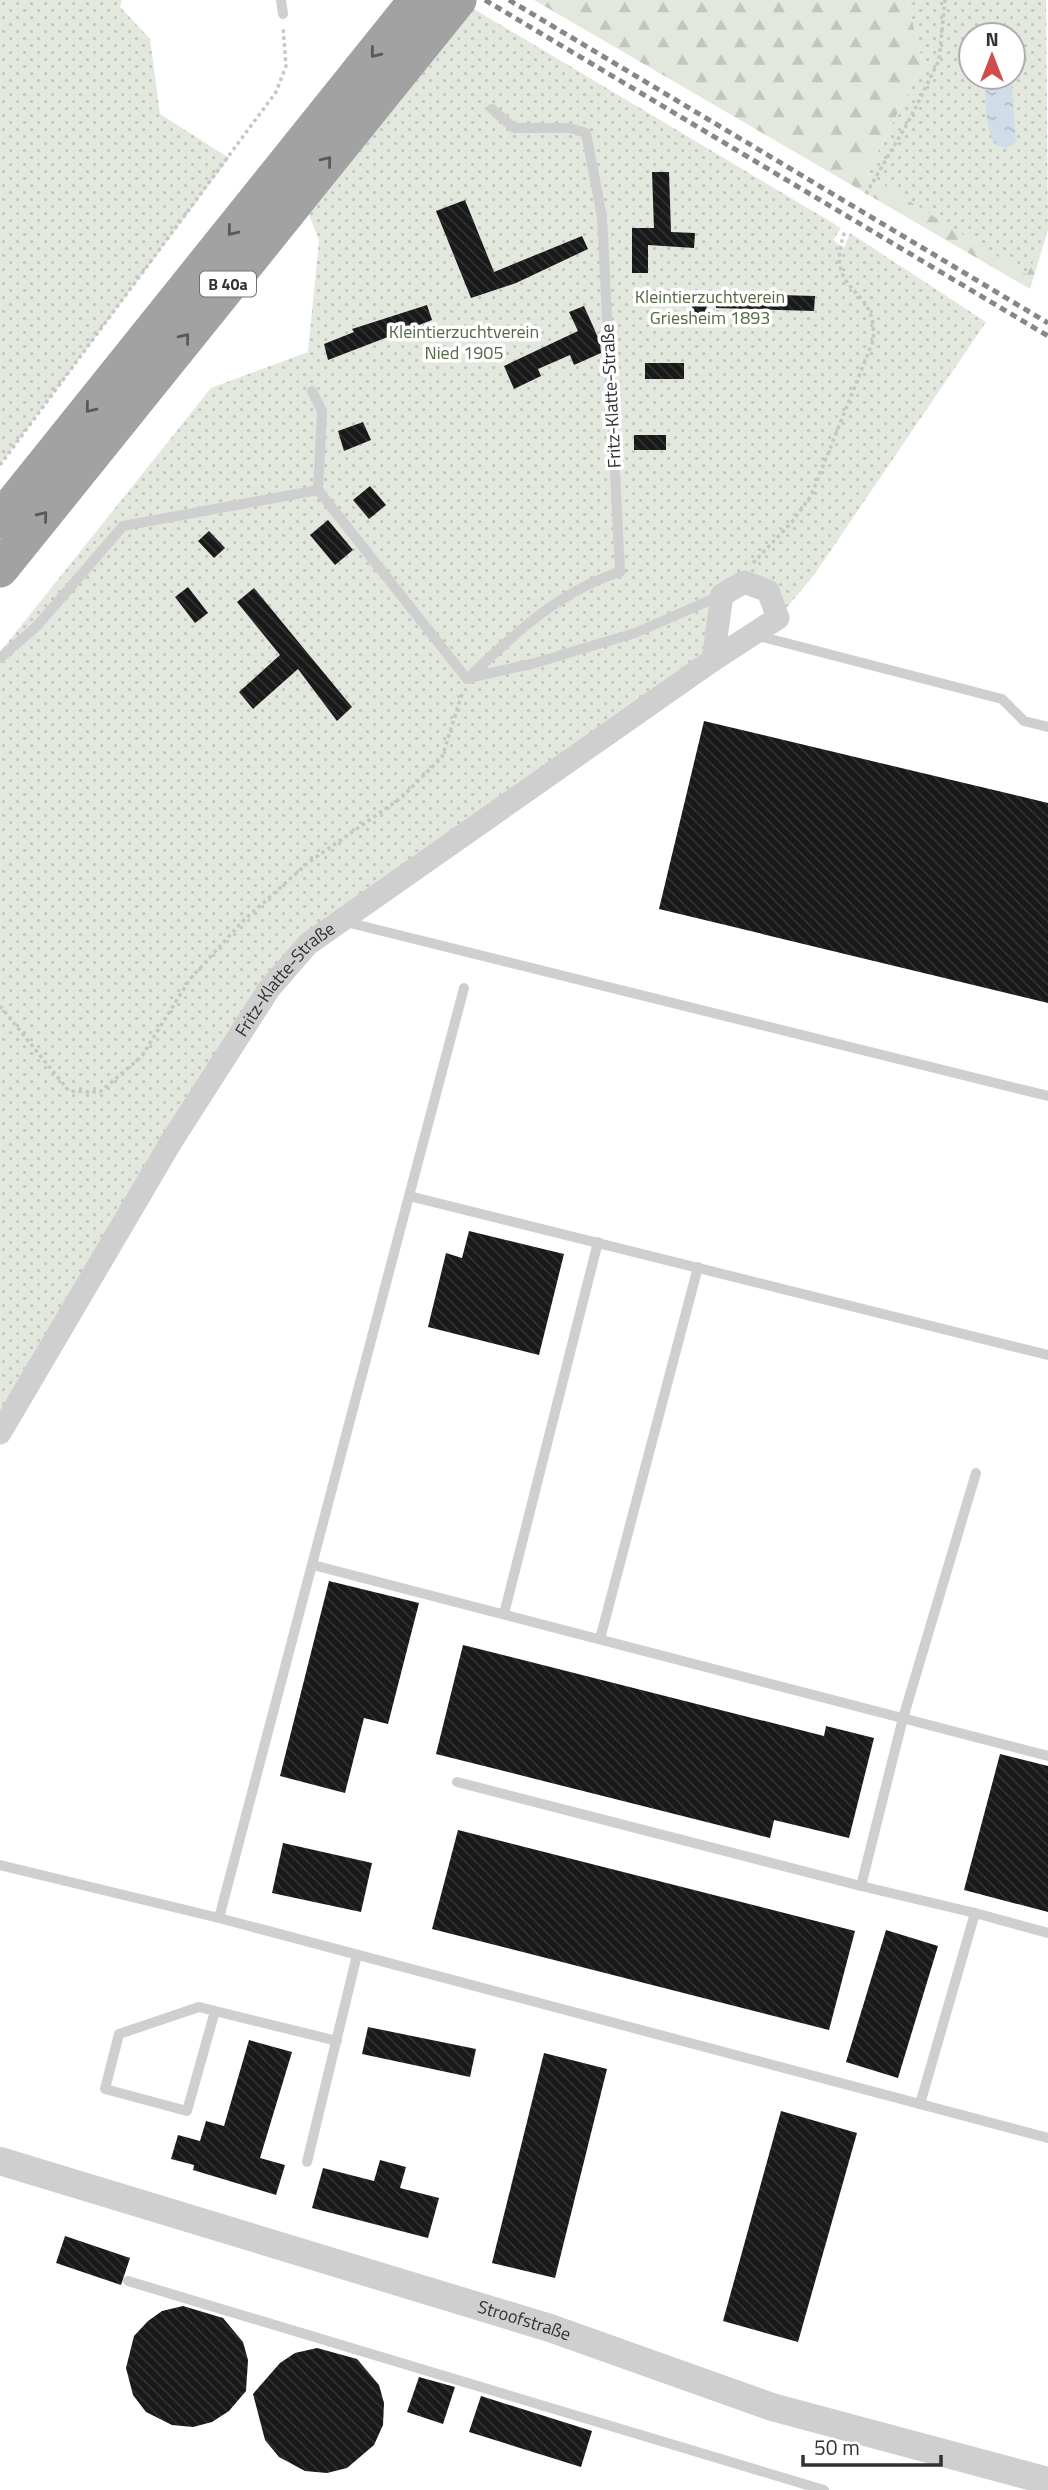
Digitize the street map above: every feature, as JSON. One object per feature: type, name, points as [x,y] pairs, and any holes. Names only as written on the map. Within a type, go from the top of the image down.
[{"type":"highway","name":"B 40a","points":[[0,520],[417,0]]},
{"type":"highway","name":"B 40a","points":[[0,569],[458,0]]},
{"type":"street","points":[[713,660],[722,595],[744,582]]},
{"type":"street","name":"Fritz-Klatte-Straße","points":[[0,1433],[171,1142],[269,989],[308,944],[713,660],[778,618],[768,591],[744,582]]},
{"type":"street","name":"Stroofstraße","points":[[0,2161],[550,2328],[772,2407],[1048,2481]]},
{"type":"lane","points":[[281,0],[283,14]]},
{"type":"lane","name":"Fritz-Klatte-Straße","points":[[467,678],[530,621],[586,582],[620,572],[602,217],[586,133],[570,128],[514,128],[492,109]]},
{"type":"lane","points":[[312,391],[322,411],[318,490],[467,678],[536,663],[635,633],[722,595]]},
{"type":"lane","points":[[0,658],[37,626],[123,526],[318,490]]},
{"type":"lane","points":[[755,635],[1002,699],[1024,722],[1048,727]]},
{"type":"lane","points":[[342,921],[1048,1096]]},
{"type":"lane","points":[[219,1918],[464,988]]},
{"type":"lane","points":[[409,1196],[1048,1355]]},
{"type":"lane","points":[[505,1614],[598,1241]]},
{"type":"lane","points":[[600,1639],[698,1267]]},
{"type":"lane","points":[[861,1886],[903,1718],[976,1473]]},
{"type":"lane","points":[[313,1565],[1048,1756]]},
{"type":"lane","points":[[457,1782],[1048,1933]]},
{"type":"lane","points":[[0,1865],[219,1918],[1048,2138]]},
{"type":"lane","points":[[920,2104],[975,1913]]},
{"type":"lane","points":[[307,2162],[358,1955]]},
{"type":"lane","points":[[215,2011],[187,2110],[105,2089],[119,2034],[199,2007],[337,2041]]},
{"type":"lane","points":[[128,2281],[824,2490]]},
{"type":"path","points":[[866,194],[911,117],[939,60],[945,0]]},
{"type":"path","points":[[0,465],[276,92],[286,66],[283,14]]},
{"type":"path","points":[[744,582],[753,562],[792,523],[811,496],[873,341],[872,314],[841,274],[838,264],[838,252],[845,231]]},
{"type":"path","points":[[0,1006],[69,1091],[100,1092],[142,1056],[190,979],[243,921],[309,862],[401,797],[442,757],[467,678]]},
{"type":"green space","points":[[0,0],[122,0],[120,7],[150,39],[160,114],[229,158],[0,465]]},
{"type":"green space","points":[[534,0],[907,0],[923,64],[866,174],[1027,275],[1048,230],[1030,289]]},
{"type":"green space","points":[[907,0],[1046,0],[1048,230],[1028,276],[866,174],[923,64]]},
{"type":"green space","points":[[474,9],[841,228],[833,240],[844,248],[850,233],[986,322],[814,575],[778,618],[768,591],[722,595],[713,660],[308,944],[0,1433],[0,652],[211,388],[308,352],[319,240],[309,215]]},
{"type":"water","points":[[986,91],[1012,91],[1016,142],[1007,148],[995,145],[985,102]]},
{"type":"building","points":[[652,172],[669,172],[671,232],[695,233],[694,248],[648,245],[648,273],[632,273],[632,228],[654,228]]},
{"type":"building","points":[[465,200],[494,272],[582,236],[588,249],[516,283],[471,298],[436,211]]},
{"type":"building","points":[[716,293],[815,296],[814,311],[716,308]]},
{"type":"building","points":[[692,299],[707,299],[706,317],[692,316]]},
{"type":"building","points":[[427,305],[432,320],[328,360],[324,344],[354,332],[352,329]]},
{"type":"building","points":[[584,306],[600,342],[601,353],[574,365],[570,355],[538,369],[541,376],[514,389],[504,366],[578,331],[569,312]]},
{"type":"building","points":[[645,363],[684,363],[684,379],[645,379]]},
{"type":"building","points":[[363,422],[371,440],[344,451],[338,431]]},
{"type":"building","points":[[634,435],[666,435],[666,450],[634,450]]},
{"type":"building","points":[[370,486],[386,505],[369,519],[353,500]]},
{"type":"building","points":[[328,520],[353,550],[335,565],[310,535]]},
{"type":"building","points":[[209,531],[225,548],[214,558],[198,541]]},
{"type":"building","points":[[188,587],[208,613],[195,623],[175,597]]},
{"type":"building","points":[[254,588],[352,707],[337,721],[298,669],[253,709],[239,692],[280,655],[237,602]]},
{"type":"building","points":[[704,721],[1048,803],[1048,1003],[659,909]]},
{"type":"building","points":[[469,1231],[564,1254],[539,1355],[428,1327],[446,1253],[462,1258]]},
{"type":"building","points":[[329,1581],[419,1603],[388,1724],[364,1718],[345,1793],[280,1776]]},
{"type":"building","points":[[463,1645],[824,1736],[826,1726],[874,1738],[849,1838],[774,1820],[770,1838],[436,1754]]},
{"type":"building","points":[[1000,1754],[1048,1766],[1048,1912],[964,1890]]},
{"type":"building","points":[[458,1830],[855,1931],[829,2030],[432,1929]]},
{"type":"building","points":[[283,1843],[372,1863],[361,1912],[272,1893]]},
{"type":"building","points":[[886,1930],[938,1946],[898,2078],[846,2062]]},
{"type":"building","points":[[368,2027],[476,2049],[470,2077],[362,2054]]},
{"type":"building","points":[[249,2040],[292,2052],[260,2158],[285,2165],[276,2195],[193,2170],[194,2165],[171,2159],[178,2135],[200,2141],[206,2121],[224,2126]]},
{"type":"building","points":[[544,2053],[607,2069],[555,2278],[492,2263]]},
{"type":"building","points":[[781,2111],[857,2133],[798,2342],[723,2321]]},
{"type":"building","points":[[380,2160],[406,2167],[400,2188],[439,2198],[428,2238],[312,2208],[323,2168],[374,2181]]},
{"type":"building","points":[[65,2236],[130,2258],[121,2285],[56,2263]]},
{"type":"building","points":[[183,2306],[223,2318],[243,2342],[248,2360],[246,2391],[229,2411],[212,2422],[193,2427],[172,2425],[146,2412],[133,2395],[126,2368],[134,2336],[162,2311]]},
{"type":"building","points":[[317,2348],[357,2359],[379,2385],[384,2403],[383,2425],[374,2445],[347,2468],[327,2473],[305,2471],[279,2457],[265,2440],[253,2394],[280,2363],[295,2353]]},
{"type":"building","points":[[419,2377],[455,2387],[443,2424],[407,2412]]},
{"type":"building","points":[[481,2396],[592,2431],[581,2467],[469,2432]]},
{"type":"railway","points":[[485,0],[1048,336]]},
{"type":"railway","points":[[509,0],[1048,323]]},
{"type":"park label","name":"Kleintierzuchtverein Griesheim 1893","points":[[710,307]]},
{"type":"park label","name":"Kleintierzuchtverein Nied 1905","points":[[464,342]]}]
